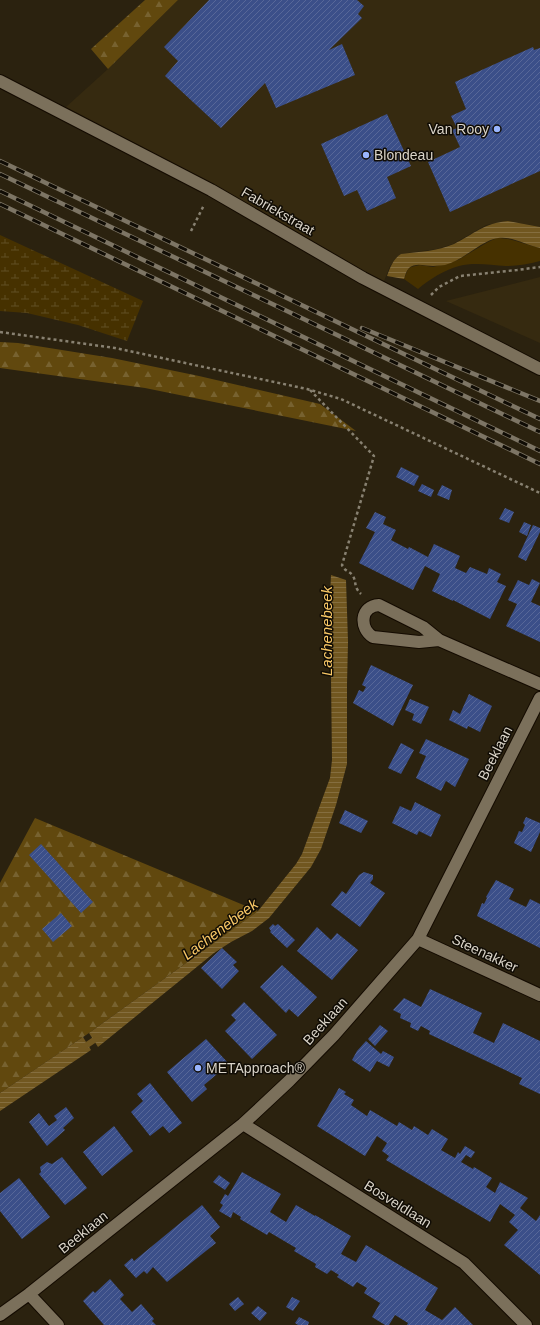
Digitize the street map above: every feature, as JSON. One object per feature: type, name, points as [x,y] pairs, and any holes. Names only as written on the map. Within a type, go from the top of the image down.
[{"type":"street","name":"Fabriekstraat","points":[[0,80],[211,190],[363,278],[540,369]]},
{"type":"street","points":[[439,640],[433,642],[419,642],[373,637],[365,628],[364,615],[372,606],[379,605],[423,627],[439,640],[540,684]]},
{"type":"street","name":"Beeklaan","points":[[0,1315],[29,1294],[242,1124],[289,1081],[334,1036],[418,938],[540,698]]},
{"type":"street","name":"Steenakker","points":[[418,938],[540,995]]},
{"type":"street","name":"Bosveldlaan","points":[[242,1124],[464,1263],[526,1325]]},
{"type":"street","points":[[29,1294],[58,1325]]},
{"type":"path","points":[[191,231],[198,217]]},
{"type":"path","points":[[419,307],[439,286],[460,276],[540,267]]},
{"type":"path","points":[[0,332],[115,348],[309,390],[341,399],[540,493]]},
{"type":"path","points":[[309,390],[374,456],[342,565],[353,576],[355,588],[372,606]]},
{"type":"shaded area","points":[[178,0],[540,0],[540,227],[508,221],[486,225],[453,244],[437,249],[401,254],[390,266],[382,286],[224,190],[66,107],[108,69]]},
{"type":"shaded area","points":[[508,221],[540,227],[540,248],[514,239],[498,238],[485,243],[452,263],[433,266],[411,266],[408,269],[404,279],[387,276],[394,261],[401,254],[428,251],[448,246],[492,224]]},
{"type":"shaded area","points":[[540,277],[540,343],[446,301]]},
{"type":"shaded area","points":[[331,575],[346,580],[348,642],[347,764],[336,805],[321,849],[311,867],[269,918],[252,931],[214,953],[98,1047],[89,1033],[258,911],[296,864],[302,854],[330,778],[332,760]]},
{"type":"shaded area","points":[[83,1037],[91,1050],[0,1111],[0,1093]]},
{"type":"green space","points":[[145,0],[178,0],[108,69],[91,49]]},
{"type":"green space","points":[[0,235],[143,301],[127,341],[78,325],[27,313],[0,311]]},
{"type":"green space","points":[[497,238],[514,240],[540,248],[540,261],[510,266],[476,264],[459,266],[437,275],[418,289],[404,279],[408,269],[411,267],[420,265],[433,267],[458,260]]},
{"type":"green space","points":[[0,342],[18,343],[112,358],[199,376],[320,404],[356,431],[145,388],[0,368]]},
{"type":"green space","points":[[35,818],[258,911],[89,1033],[0,1093],[0,883]]},
{"type":"building","points":[[209,0],[357,0],[364,6],[358,14],[362,18],[329,50],[342,44],[355,75],[276,108],[265,83],[221,128],[165,76],[178,61],[164,47]]},
{"type":"building","name":"Van Rooy","points":[[533,47],[534,50],[540,48],[540,171],[450,212],[428,162],[460,147],[452,130],[457,128],[451,116],[466,109],[455,82]]},
{"type":"building","name":"Blondeau","points":[[387,114],[411,166],[387,177],[396,198],[367,211],[357,190],[344,196],[321,144]]},
{"type":"building","points":[[401,467],[419,476],[414,486],[396,477]]},
{"type":"building","points":[[422,484],[434,490],[431,497],[418,491]]},
{"type":"building","points":[[442,485],[452,490],[449,500],[437,495]]},
{"type":"building","points":[[505,508],[514,512],[509,523],[499,519]]},
{"type":"building","points":[[375,512],[386,517],[383,524],[396,530],[391,540],[408,549],[409,547],[428,557],[434,544],[460,556],[455,568],[466,573],[470,567],[487,574],[489,568],[501,574],[497,582],[506,586],[490,619],[432,591],[440,574],[425,566],[413,590],[359,563],[375,532],[366,528]]},
{"type":"building","points":[[524,522],[531,525],[527,536],[519,532]]},
{"type":"building","points":[[533,525],[540,528],[540,532],[526,561],[518,557]]},
{"type":"building","points":[[532,579],[540,583],[531,602],[540,606],[540,642],[506,626],[517,604],[508,600],[518,580],[529,585]]},
{"type":"building","points":[[371,665],[413,685],[393,726],[353,703],[359,690],[363,692],[366,687],[362,685]]},
{"type":"building","points":[[469,694],[492,706],[480,732],[468,726],[467,729],[449,720],[453,710],[460,714]]},
{"type":"building","points":[[410,699],[429,707],[421,724],[412,720],[414,714],[405,710]]},
{"type":"building","points":[[426,739],[469,759],[455,787],[446,781],[441,791],[416,778],[426,756],[419,753]]},
{"type":"building","points":[[401,743],[414,750],[401,774],[388,768]]},
{"type":"building","points":[[415,802],[441,815],[431,837],[419,831],[417,835],[392,823],[400,806],[411,811]]},
{"type":"building","points":[[345,810],[368,821],[361,833],[339,823]]},
{"type":"building","points":[[526,817],[540,823],[540,832],[531,852],[514,843],[519,831],[522,832],[525,825],[523,823]]},
{"type":"building","points":[[41,844],[93,902],[81,913],[29,855]]},
{"type":"building","points":[[364,872],[373,875],[373,879],[370,883],[385,893],[360,927],[331,905],[342,891],[346,894],[359,875]]},
{"type":"building","points":[[496,880],[514,889],[509,899],[526,907],[530,899],[540,904],[540,948],[477,916],[482,903],[484,904],[487,898],[486,897]]},
{"type":"building","points":[[61,913],[72,926],[53,942],[42,929]]},
{"type":"building","points":[[273,924],[275,926],[278,924],[295,940],[287,948],[270,932],[271,931],[269,928]]},
{"type":"building","points":[[317,927],[331,940],[337,933],[358,950],[332,980],[297,951]]},
{"type":"building","points":[[222,948],[237,962],[233,965],[239,971],[222,989],[201,968]]},
{"type":"building","points":[[282,965],[317,997],[298,1017],[289,1009],[286,1013],[260,987]]},
{"type":"building","points":[[430,989],[482,1013],[473,1033],[494,1043],[503,1023],[540,1041],[540,1094],[519,1084],[522,1078],[429,1034],[430,1031],[421,1026],[418,1031],[410,1027],[411,1023],[400,1018],[401,1014],[393,1010],[404,998],[421,1007]]},
{"type":"building","points":[[244,1002],[277,1035],[252,1059],[225,1031],[236,1020],[231,1015]]},
{"type":"building","points":[[380,1025],[388,1031],[375,1046],[368,1039]]},
{"type":"building","name":"METApproach®","points":[[206,1039],[229,1064],[204,1085],[207,1089],[192,1102],[167,1072]]},
{"type":"building","points":[[366,1041],[381,1054],[383,1051],[394,1057],[389,1067],[377,1061],[370,1072],[352,1060],[357,1051]]},
{"type":"building","points":[[150,1083],[182,1123],[169,1133],[163,1126],[150,1136],[131,1112],[143,1101],[137,1094]]},
{"type":"building","points":[[339,1088],[346,1092],[344,1094],[354,1100],[351,1105],[367,1116],[370,1110],[397,1126],[399,1122],[412,1130],[414,1126],[428,1135],[432,1129],[448,1139],[441,1150],[455,1158],[458,1152],[460,1154],[465,1146],[475,1152],[471,1158],[466,1155],[461,1162],[473,1169],[474,1167],[492,1178],[486,1187],[495,1193],[500,1182],[528,1198],[520,1208],[536,1221],[540,1215],[540,1275],[504,1245],[518,1230],[509,1222],[515,1215],[500,1204],[490,1222],[386,1160],[389,1156],[382,1151],[387,1143],[377,1136],[365,1156],[317,1126]]},
{"type":"building","points":[[66,1107],[74,1118],[63,1128],[65,1130],[47,1146],[29,1122],[39,1113],[49,1126],[57,1120],[54,1116]]},
{"type":"building","points":[[114,1126],[133,1151],[102,1176],[83,1152]]},
{"type":"building","points":[[62,1157],[87,1188],[65,1205],[39,1174],[41,1172],[40,1167],[47,1162],[52,1164]]},
{"type":"building","points":[[242,1172],[281,1194],[270,1212],[286,1222],[296,1205],[315,1215],[351,1236],[341,1254],[356,1262],[366,1245],[438,1288],[425,1310],[442,1320],[455,1307],[473,1325],[407,1325],[408,1323],[395,1315],[389,1325],[385,1325],[372,1317],[383,1298],[380,1303],[364,1293],[367,1288],[357,1282],[353,1287],[337,1277],[339,1275],[331,1270],[327,1274],[315,1267],[316,1264],[294,1251],[296,1248],[269,1232],[267,1235],[240,1219],[241,1217],[233,1212],[231,1218],[219,1211],[223,1205],[220,1203],[225,1194],[228,1196]]},
{"type":"building","points":[[219,1175],[230,1183],[225,1190],[213,1182]]},
{"type":"building","points":[[19,1178],[50,1217],[22,1239],[0,1211],[0,1193]]},
{"type":"building","points":[[202,1205],[220,1227],[210,1236],[216,1243],[167,1282],[153,1267],[147,1274],[144,1271],[136,1278],[124,1265],[132,1258],[134,1261]]},
{"type":"building","points":[[110,1279],[124,1295],[120,1299],[132,1312],[141,1304],[154,1319],[152,1321],[156,1325],[104,1325],[83,1301],[93,1291],[95,1293]]},
{"type":"building","points":[[238,1297],[244,1304],[235,1311],[229,1304]]},
{"type":"building","points":[[292,1297],[300,1301],[293,1311],[286,1307]]},
{"type":"building","points":[[258,1306],[267,1313],[260,1321],[251,1313]]},
{"type":"building","points":[[299,1317],[309,1322],[308,1325],[298,1325],[295,1323]]},
{"type":"waterway","name":"Lachenebeek","points":[[81,1049],[100,1036]]},
{"type":"railway","points":[[0,161],[540,419]]},
{"type":"railway","points":[[0,174],[540,432]]},
{"type":"railway","points":[[0,191],[540,451]]},
{"type":"railway","points":[[0,204],[540,464]]},
{"type":"railway","points":[[362,328],[540,401]]},
{"type":"place","name":"Van Rooy","points":[[497,129]]},
{"type":"place","name":"Blondeau","points":[[366,155]]},
{"type":"place","name":"METApproach®","points":[[198,1068]]}]
